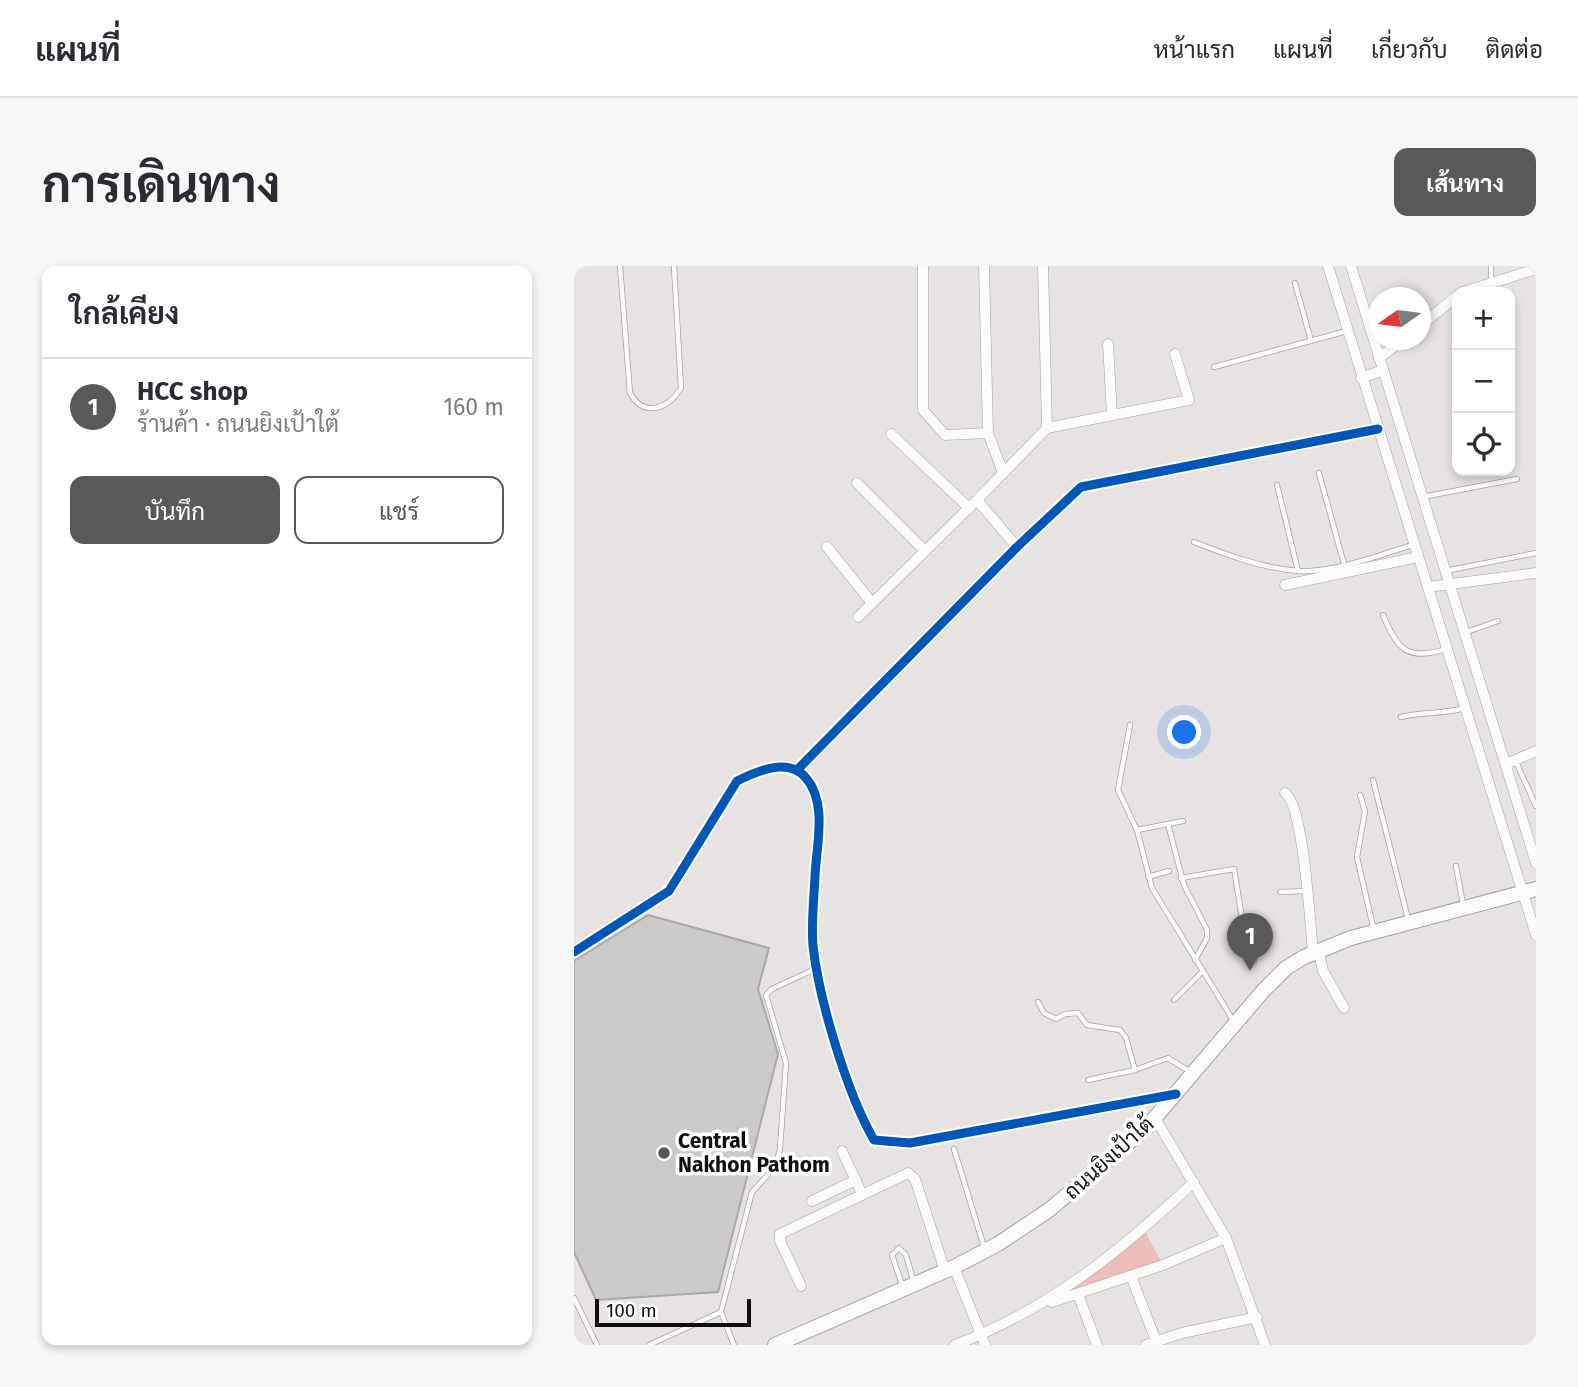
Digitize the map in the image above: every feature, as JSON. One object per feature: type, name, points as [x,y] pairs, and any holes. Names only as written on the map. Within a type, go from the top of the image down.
[{"type":"main road","name":"ถนนยิงเป้าใต้","points":[[775,1345],[950,1269],[985,1251],[1077,1188],[1155,1118],[1286,968],[1315,951],[1374,932],[1529,891]]},
{"type":"street","points":[[923,266],[923,410],[945,435],[988,433]]},
{"type":"street","points":[[984,266],[988,433],[1003,473]]},
{"type":"street","points":[[1043,266],[1047,428]]},
{"type":"street","points":[[1328,266],[1447,649],[1529,891],[1536,935]]},
{"type":"street","points":[[1351,266],[1380,358],[1380,371],[1444,571],[1445,583],[1510,762],[1536,863]]},
{"type":"street","points":[[1479,287],[1536,269]]},
{"type":"street","points":[[1431,318],[1452,303]]},
{"type":"street","points":[[1108,344],[1112,415]]},
{"type":"street","points":[[1380,358],[1390,350]]},
{"type":"street","points":[[858,617],[1047,428],[1189,401],[1175,354]]},
{"type":"street","points":[[1363,377],[1380,371]]},
{"type":"street","points":[[797,770],[1017,547],[1081,487],[1378,429]]},
{"type":"street","points":[[891,433],[973,504],[1017,547]]},
{"type":"street","points":[[857,483],[925,551]]},
{"type":"street","points":[[827,547],[872,603]]},
{"type":"street","points":[[1285,585],[1418,557]]},
{"type":"street","points":[[1429,587],[1536,573]]},
{"type":"street","points":[[1510,762],[1536,751]]},
{"type":"street","points":[[574,959],[661,897],[677,881],[737,782],[775,768],[787,767],[797,770],[810,783],[819,815],[813,945],[829,1020],[849,1080],[872,1136],[880,1142],[910,1143],[1176,1094]]},
{"type":"street","points":[[1285,793],[1294,805],[1315,951],[1344,1007]]},
{"type":"street","points":[[574,952],[620,928]]},
{"type":"street","points":[[1155,1118],[1226,1238],[1265,1345]]},
{"type":"street","points":[[842,1151],[862,1194]]},
{"type":"street","points":[[801,1286],[780,1241],[780,1234],[899,1175],[912,1175],[950,1269],[983,1340]]},
{"type":"street","points":[[812,1201],[856,1180]]},
{"type":"street","points":[[955,1345],[983,1340],[1042,1306],[1145,1228],[1194,1182]]},
{"type":"street","points":[[1042,1306],[1131,1276],[1226,1238]]},
{"type":"street","points":[[1131,1276],[1151,1343],[1256,1317]]},
{"type":"street","points":[[1078,1294],[1097,1345]]},
{"type":"lane","points":[[620,266],[629,393],[635,402],[650,409],[674,399],[681,388],[674,266]]},
{"type":"lane","points":[[1491,266],[1491,283]]},
{"type":"lane","points":[[1295,283],[1311,341]]},
{"type":"lane","points":[[1214,367],[1347,331]]},
{"type":"lane","points":[[1319,472],[1343,564]]},
{"type":"lane","points":[[1422,497],[1517,479]]},
{"type":"lane","points":[[1277,485],[1298,571]]},
{"type":"lane","points":[[1194,542],[1233,557],[1298,571],[1343,564],[1414,545]]},
{"type":"lane","points":[[1444,571],[1536,553]]},
{"type":"lane","points":[[1383,615],[1393,639],[1404,650],[1424,654],[1447,649]]},
{"type":"lane","points":[[1464,633],[1498,621]]},
{"type":"lane","points":[[1401,717],[1421,713],[1445,713],[1466,707]]},
{"type":"lane","points":[[1129,725],[1118,790],[1137,830],[1148,877],[1235,1024]]},
{"type":"lane","points":[[1510,762],[1536,806]]},
{"type":"lane","points":[[1373,780],[1409,923]]},
{"type":"lane","points":[[1360,795],[1364,811],[1357,857],[1374,932]]},
{"type":"lane","points":[[1137,830],[1183,821]]},
{"type":"lane","points":[[1168,824],[1181,878],[1207,930],[1207,938],[1195,960]]},
{"type":"lane","points":[[1456,866],[1464,908]]},
{"type":"lane","points":[[1181,878],[1234,869],[1246,943],[1254,961]]},
{"type":"lane","points":[[1148,877],[1169,871]]},
{"type":"lane","points":[[1280,892],[1308,891]]},
{"type":"lane","points":[[734,1345],[721,1312],[752,1192],[775,1167],[780,1149],[786,1063],[766,995],[767,991],[818,968]]},
{"type":"lane","points":[[1174,1000],[1202,972]]},
{"type":"lane","points":[[1038,1002],[1050,1018],[1078,1013],[1087,1025],[1120,1030],[1126,1038],[1135,1070]]},
{"type":"lane","points":[[1088,1080],[1135,1070],[1168,1058],[1192,1074]]},
{"type":"lane","points":[[954,1149],[985,1251]]},
{"type":"lane","points":[[898,1248],[906,1255],[909,1287],[892,1255],[898,1248]]},
{"type":"lane","points":[[574,1298],[597,1345]]},
{"type":"lane","points":[[649,1345],[721,1312]]},
{"type":"shaded area","points":[[1142,1225],[1161,1262],[1052,1300]]},
{"type":"building","name":"Central Nakhon Pathom","points":[[648,915],[769,948],[758,989],[778,1054],[718,1292],[596,1300],[574,1252],[574,961]]},
{"type":"cycle path","points":[[797,770],[1017,547],[1081,487],[1378,429]]},
{"type":"cycle path","points":[[574,952],[669,891],[737,781],[763,770],[790,768],[806,778],[817,800],[819,826],[812,929],[816,968],[844,1072],[874,1140],[910,1143],[1176,1094]]},
{"type":"place","name":"HCC shop","points":[[1250,971]]},
{"type":"place","name":"Central Nakhon Pathom","points":[[664,1153]]}]
